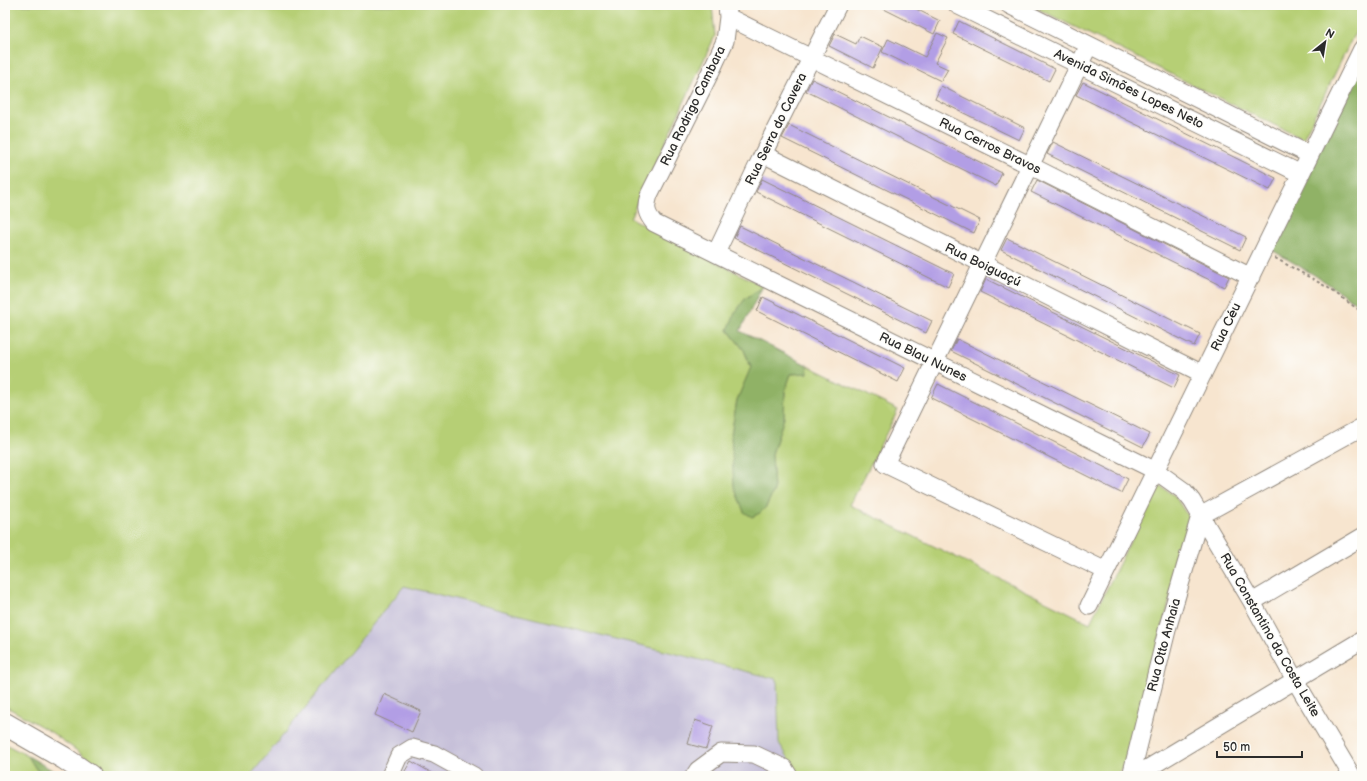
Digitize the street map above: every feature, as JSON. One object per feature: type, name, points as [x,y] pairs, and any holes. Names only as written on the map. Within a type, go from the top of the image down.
[{"type":"highway","points":[[5,724],[64,758],[90,776]]},
{"type":"street","name":"Rua Serra do Cavera","points":[[716,253],[763,154],[838,5]]},
{"type":"street","name":"Avenida Simões Lopes Neto","points":[[957,5],[1301,174]]},
{"type":"street","name":"Avenida Simões Lopes Neto","points":[[1009,5],[1310,155]]},
{"type":"street","name":"Rua Cerros Bravos","points":[[727,11],[812,58],[1251,277]]},
{"type":"street","name":"Rua Rodrigo Cambara","points":[[646,204],[714,67],[725,41],[727,11]]},
{"type":"street","points":[[1089,45],[885,464],[1106,571]]},
{"type":"street","name":"Rua Céu","points":[[1089,606],[1362,49]]},
{"type":"street","name":"Rua Boiguaçú","points":[[763,154],[982,265],[1203,374]]},
{"type":"street","name":"Rua Blau Nunes","points":[[646,204],[647,215],[654,223],[1156,471],[1184,491],[1200,516]]},
{"type":"street","points":[[1200,516],[1362,427]]},
{"type":"street","name":"Rua Constantino da Costa Leite","points":[[1200,516],[1252,602],[1295,680],[1353,773]]},
{"type":"street","name":"Rua Otto Anhaia","points":[[1131,776],[1168,626],[1200,516]]},
{"type":"street","points":[[1252,602],[1362,537]]},
{"type":"street","points":[[1135,776],[1362,640]]},
{"type":"street","points":[[390,776],[399,756],[412,748],[434,754],[474,776]]},
{"type":"street","points":[[694,776],[698,770],[721,753],[754,754],[784,768],[789,776]]},
{"type":"path","points":[[1264,251],[1291,268],[1327,287],[1362,312]]},
{"type":"shaded area","points":[[404,586],[778,679],[779,743],[800,776],[250,776]]},
{"type":"green space","points":[[5,5],[712,5],[715,36],[630,218],[763,286],[745,299],[728,330],[744,350],[751,368],[737,400],[731,435],[766,507],[774,490],[772,454],[784,418],[785,391],[791,374],[808,373],[807,365],[898,410],[850,505],[1090,623],[1158,485],[1174,495],[1191,521],[1125,766],[1114,776],[800,776],[779,743],[777,679],[404,586],[250,776],[112,776],[51,732],[5,706]]},
{"type":"green space","points":[[1030,5],[1362,5],[1362,18],[1303,139]]},
{"type":"green space","points":[[1362,65],[1362,307],[1321,279],[1272,250]]},
{"type":"green space","points":[[763,286],[740,331],[807,365],[808,373],[791,374],[785,391],[784,418],[772,454],[774,490],[766,507],[760,513],[752,517],[744,512],[734,487],[731,435],[737,400],[751,367],[744,350],[728,330],[735,313],[745,299]]},
{"type":"green space","points":[[5,744],[28,756],[38,772],[43,776],[5,776]]},
{"type":"green space","points":[[28,756],[62,776],[49,776],[41,774],[35,768]]},
{"type":"building","points":[[876,5],[908,5],[940,21],[934,34]]},
{"type":"building","points":[[959,21],[1055,69],[1049,81],[953,34]]},
{"type":"building","points":[[937,33],[948,38],[935,63],[948,69],[941,81],[882,52],[888,39],[925,57]]},
{"type":"building","points":[[835,34],[856,44],[860,36],[883,47],[873,68],[829,46]]},
{"type":"building","points":[[812,79],[1002,173],[996,186],[806,91]]},
{"type":"building","points":[[1083,82],[1276,178],[1270,190],[1076,95]]},
{"type":"building","points":[[941,86],[1025,128],[1019,140],[935,99]]},
{"type":"building","points":[[789,125],[980,220],[974,233],[782,138]]},
{"type":"building","points":[[1053,142],[1246,237],[1240,250],[1047,154]]},
{"type":"building","points":[[762,179],[954,274],[948,287],[756,192]]},
{"type":"building","points":[[1037,180],[1229,277],[1224,287],[1031,192]]},
{"type":"building","points":[[740,226],[932,321],[926,333],[734,238]]},
{"type":"building","points":[[1007,238],[1200,334],[1194,346],[1001,250]]},
{"type":"building","points":[[986,279],[1180,375],[1174,388],[980,292]]},
{"type":"building","points":[[763,297],[905,368],[898,382],[757,311]]},
{"type":"building","points":[[957,339],[1150,434],[1143,447],[951,351]]},
{"type":"building","points":[[938,384],[1128,479],[1121,493],[931,398]]},
{"type":"building","points":[[384,694],[421,711],[412,732],[375,715]]},
{"type":"building","points":[[695,720],[713,726],[706,749],[688,744]]},
{"type":"building","points":[[411,761],[437,776],[402,776]]}]
